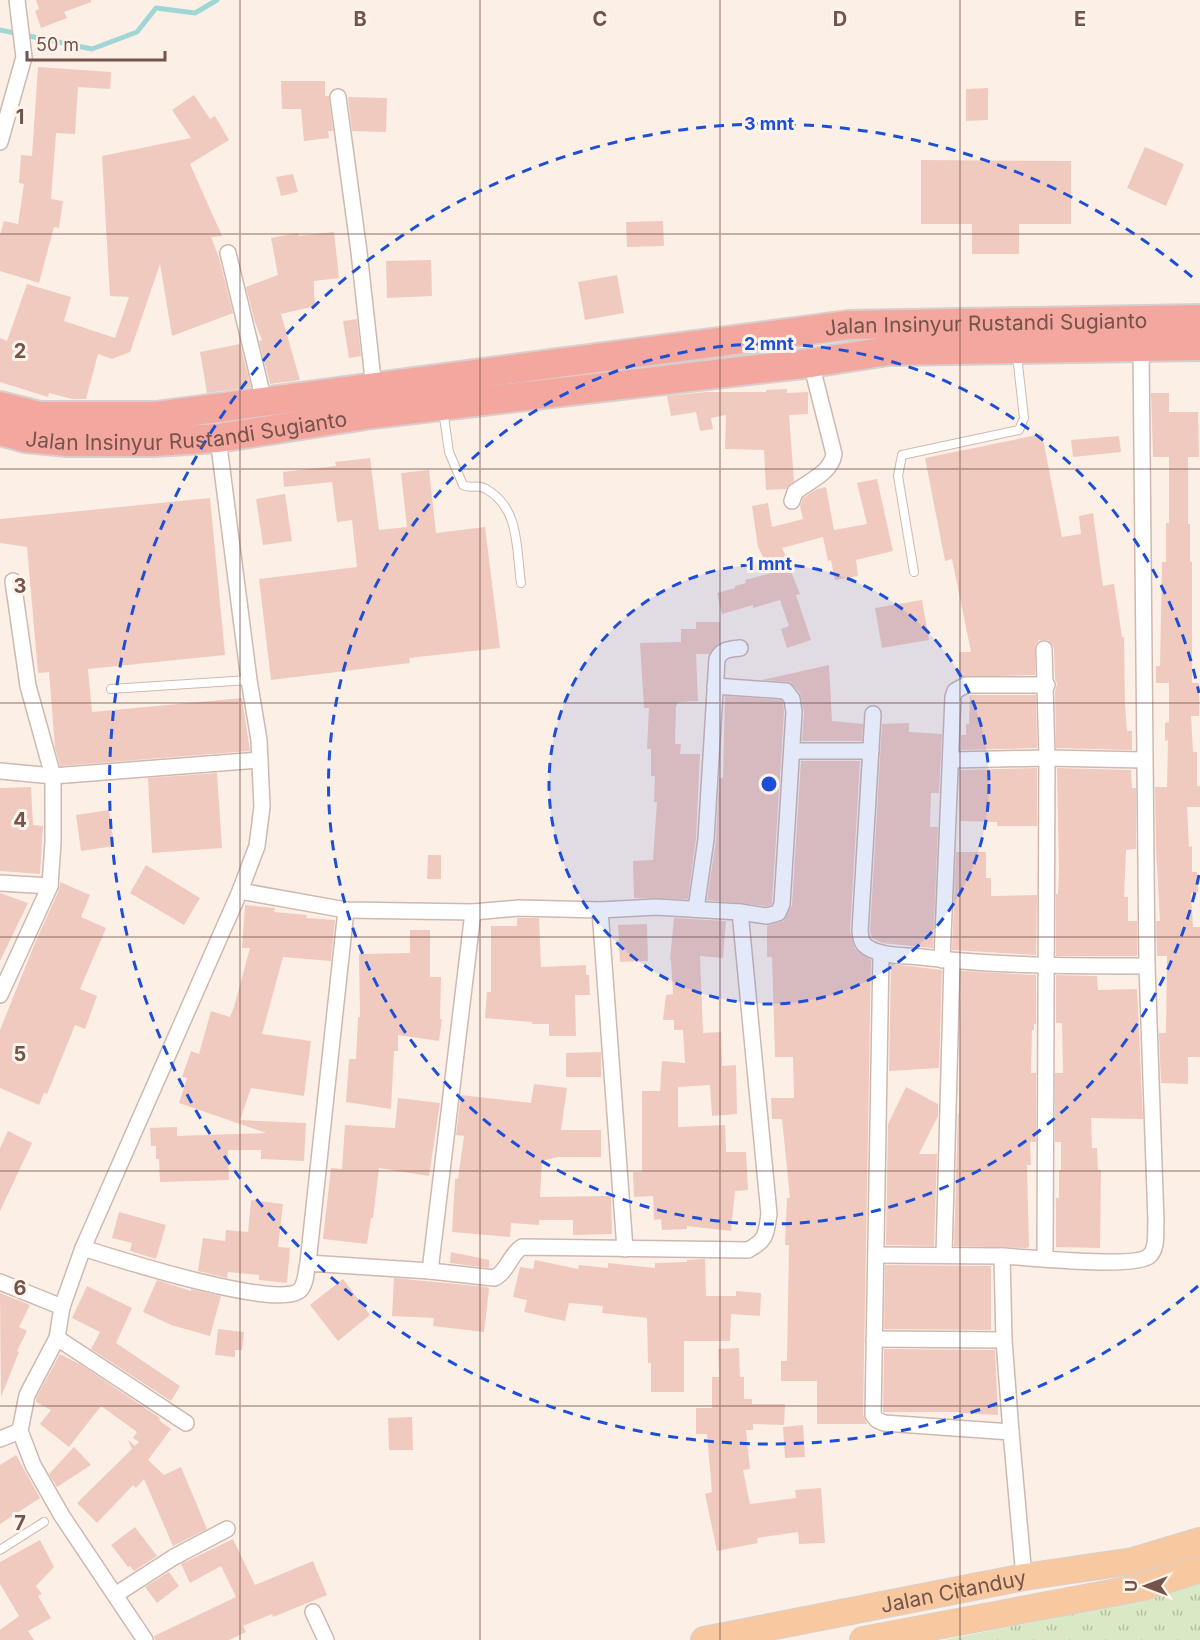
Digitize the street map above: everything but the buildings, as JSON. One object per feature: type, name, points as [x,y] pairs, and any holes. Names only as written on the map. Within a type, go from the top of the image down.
[{"type":"highway","name":"Jalan Insinyur Rustandi Sugianto","points":[[0,431],[26,438],[68,442],[154,442],[218,438],[373,401],[440,393],[848,325],[1200,319]]},
{"type":"highway","points":[[440,393],[811,363],[888,351],[1200,346]]},
{"type":"highway","name":"Jalan Insinyur Rustandi Sugianto","points":[[0,406],[40,416],[156,416],[345,390],[373,401]]},
{"type":"main road","name":"Jalan Citanduy","points":[[704,1640],[1024,1577],[1133,1561],[1200,1541]]},
{"type":"main road","points":[[1133,1561],[1143,1587]]},
{"type":"main road","name":"Jalan Citanduy","points":[[863,1640],[1143,1587],[1200,1569]]},
{"type":"street","points":[[0,142],[24,57],[17,0]]},
{"type":"street","points":[[338,97],[359,252],[373,401]]},
{"type":"street","points":[[228,253],[264,401]]},
{"type":"street","points":[[876,1255],[1002,1256],[1117,1263],[1144,1260],[1155,1249],[1147,966],[1141,347]]},
{"type":"street","points":[[792,501],[795,492],[816,479],[833,460],[834,454],[811,363]]},
{"type":"street","points":[[145,1640],[62,1516],[33,1465],[20,1431],[27,1395],[57,1338],[62,1307],[83,1248],[240,891],[257,846],[262,807],[259,740],[249,680],[218,438]]},
{"type":"street","points":[[0,995],[50,886],[53,776],[28,686],[13,581]]},
{"type":"street","points":[[696,909],[707,828],[717,659],[720,653],[740,648]]},
{"type":"street","points":[[1044,649],[1047,685],[1045,1258]]},
{"type":"street","points":[[944,1255],[947,961],[955,691],[966,685],[1047,685]]},
{"type":"street","points":[[240,891],[346,910],[472,912],[519,908],[600,910],[656,907],[774,915],[778,913],[782,904],[793,751],[792,699],[786,691],[715,687]]},
{"type":"street","points":[[873,714],[860,931],[861,940],[865,946],[880,953],[947,961],[1046,966],[1147,966]]},
{"type":"street","points":[[793,751],[870,751]]},
{"type":"street","points":[[952,760],[1047,758],[1144,760]]},
{"type":"street","points":[[0,771],[53,776],[260,760]]},
{"type":"street","points":[[0,883],[50,886]]},
{"type":"street","points":[[83,1248],[186,1280],[258,1293],[293,1293],[300,1290],[304,1284],[308,1263],[346,910]]},
{"type":"street","points":[[600,910],[625,1249]]},
{"type":"street","points":[[430,1271],[472,912]]},
{"type":"street","points":[[308,1263],[430,1271],[494,1278],[499,1276],[517,1250],[522,1247],[748,1250],[760,1244],[766,1233],[769,1214],[740,912]]},
{"type":"street","points":[[880,953],[873,1415],[884,1423],[1011,1432]]},
{"type":"street","points":[[1002,1256],[1004,1340],[1024,1577]]},
{"type":"street","points":[[0,1282],[62,1307]]},
{"type":"street","points":[[57,1338],[186,1423]]},
{"type":"street","points":[[874,1339],[1004,1340]]},
{"type":"street","points":[[0,1439],[20,1431]]},
{"type":"street","points":[[115,1595],[174,1557],[227,1529]]},
{"type":"street","points":[[313,1612],[326,1640]]},
{"type":"lane","points":[[914,572],[898,476],[902,455],[1019,430],[1024,418],[1016,348]]},
{"type":"lane","points":[[440,393],[449,452],[460,480],[466,487],[485,488],[498,498],[512,516],[521,583]]},
{"type":"lane","points":[[111,689],[249,680]]},
{"type":"lane","points":[[0,1550],[44,1522]]},
{"type":"green space","points":[[1200,1578],[1200,1640],[944,1640],[1147,1599]]},
{"type":"waterway","points":[[0,30],[92,49],[137,32],[156,8],[195,13],[217,0]]}]
